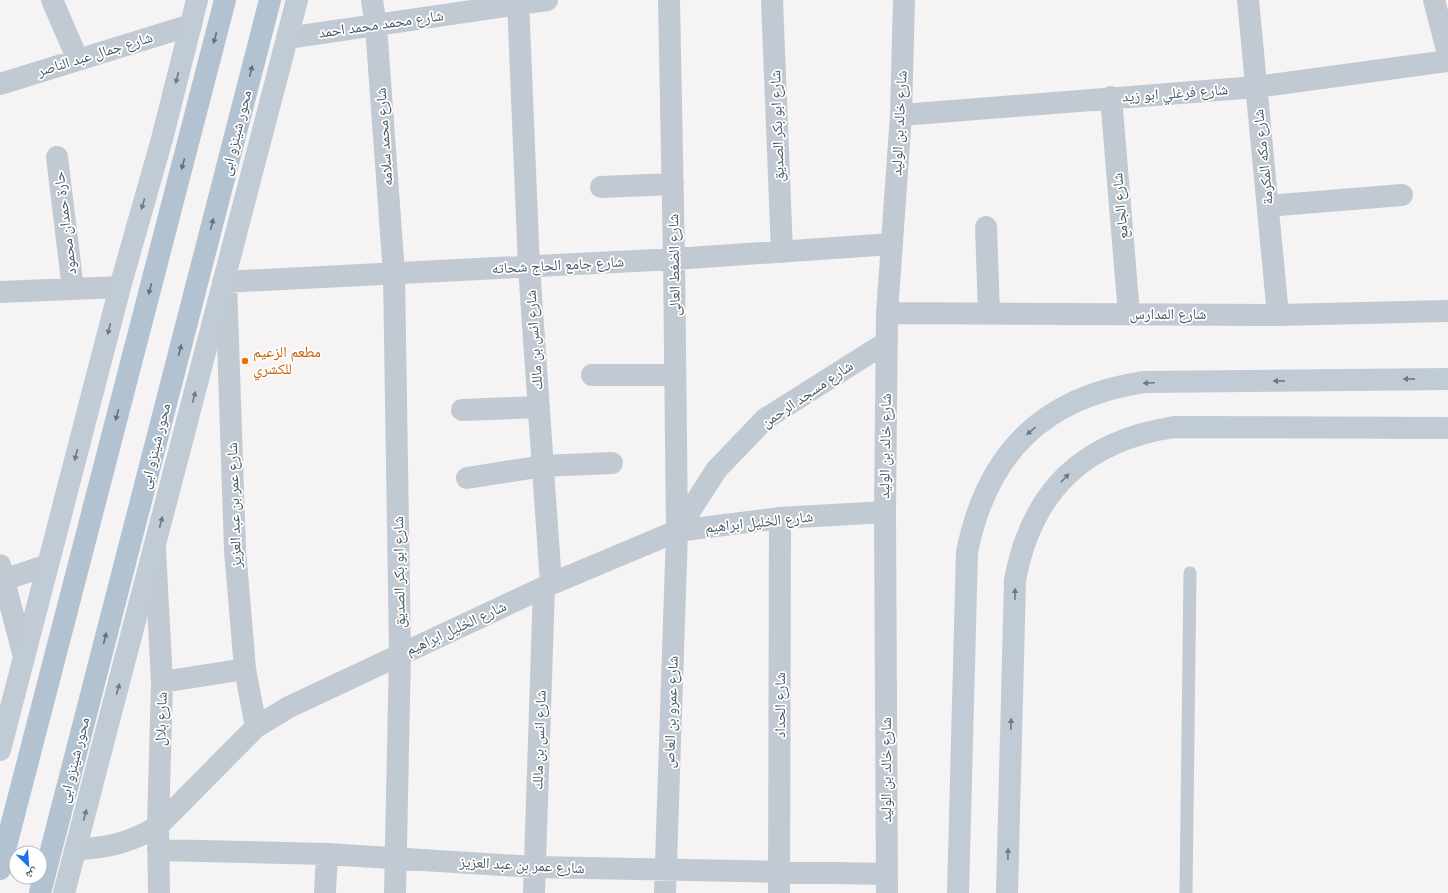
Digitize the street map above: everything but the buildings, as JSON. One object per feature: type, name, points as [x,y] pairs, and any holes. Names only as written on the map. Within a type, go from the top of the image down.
[{"type":"main road","points":[[0,869],[225,0]]},
{"type":"main road","name":"محور شينزو ابى","points":[[40,893],[270,0]]},
{"type":"street","points":[[52,0],[78,60]]},
{"type":"street","points":[[0,750],[120,287],[162,138],[197,0]]},
{"type":"street","points":[[64,893],[225,282],[297,0]]},
{"type":"street","name":"شارع محمد سلامه","points":[[372,0],[376,26],[394,274]]},
{"type":"street","name":"شارع محمد محمد احمد","points":[[287,38],[376,26],[519,2],[547,0]]},
{"type":"street","name":"شارع الضغط العالى","points":[[669,0],[673,184],[677,531]]},
{"type":"street","name":"شارع ابو بكر الصديق","points":[[772,0],[782,252]]},
{"type":"street","name":"شارع خالد بن الوليد","points":[[886,884],[885,512],[887,313],[901,115],[904,0]]},
{"type":"street","name":"شارع مكه المكرمة","points":[[1248,0],[1278,315]]},
{"type":"street","points":[[1434,0],[1448,54]]},
{"type":"street","name":"شارع انس بن مالك","points":[[519,2],[529,267],[543,466],[547,585],[534,893]]},
{"type":"street","name":"شارع جمال عبد الناصر","points":[[0,84],[191,25]]},
{"type":"street","name":"شارع فرغلي ابو زيد","points":[[901,115],[1256,87],[1448,61]]},
{"type":"street","name":"شارع الجامع","points":[[1111,98],[1129,314]]},
{"type":"street","name":"حارة حمدان محمود","points":[[56,157],[72,289]]},
{"type":"street","points":[[601,187],[673,184]]},
{"type":"street","points":[[1268,206],[1402,195]]},
{"type":"street","points":[[986,227],[989,313]]},
{"type":"street","name":"شارع جامع الحاج شحاته","points":[[225,282],[674,259],[892,244]]},
{"type":"street","name":"شارع ابو بكر الصديق","points":[[394,274],[400,653],[395,893]]},
{"type":"street","name":"شارع عمر بن عبد العزيز","points":[[225,282],[235,550],[245,669],[256,727]]},
{"type":"street","points":[[0,292],[120,287]]},
{"type":"street","name":"شارع المدارس","points":[[887,313],[1278,315],[1448,311]]},
{"type":"street","name":"شارع مسجد الرحمن","points":[[677,531],[717,469],[765,419],[887,342]]},
{"type":"street","points":[[592,375],[675,374]]},
{"type":"street","points":[[958,893],[968,552],[977,514],[992,478],[1007,456],[1025,436],[1045,419],[1074,402],[1092,394],[1118,386],[1144,382],[1448,379]]},
{"type":"street","points":[[462,410],[539,407]]},
{"type":"street","points":[[1007,893],[1015,580],[1020,556],[1027,534],[1051,493],[1067,476],[1085,460],[1127,437],[1174,427],[1448,428]]},
{"type":"street","points":[[467,478],[543,466],[612,463]]},
{"type":"street","name":"شارع الخليل ابراهيم","points":[[76,849],[110,847],[143,836],[158,826],[256,727],[289,707],[400,653],[547,585],[677,531],[780,518],[885,512]]},
{"type":"street","name":"شارع الحداد","points":[[779,882],[780,518]]},
{"type":"street","name":"شارع عمرو بن العاص","points":[[665,893],[677,531]]},
{"type":"street","name":"شارع بلال","points":[[155,546],[162,682],[158,826],[159,893]]},
{"type":"street","points":[[24,657],[1,575],[48,565]]},
{"type":"street","points":[[162,682],[245,669]]},
{"type":"street","name":"شارع عمر بن عبد العزيز","points":[[158,850],[327,854],[535,867],[666,869],[779,882],[886,884]]},
{"type":"street","points":[[325,893],[327,854]]},
{"type":"lane","points":[[1186,893],[1190,573]]},
{"type":"place","name":"مطعم الزعيم للكشري","points":[[245,361]]}]
